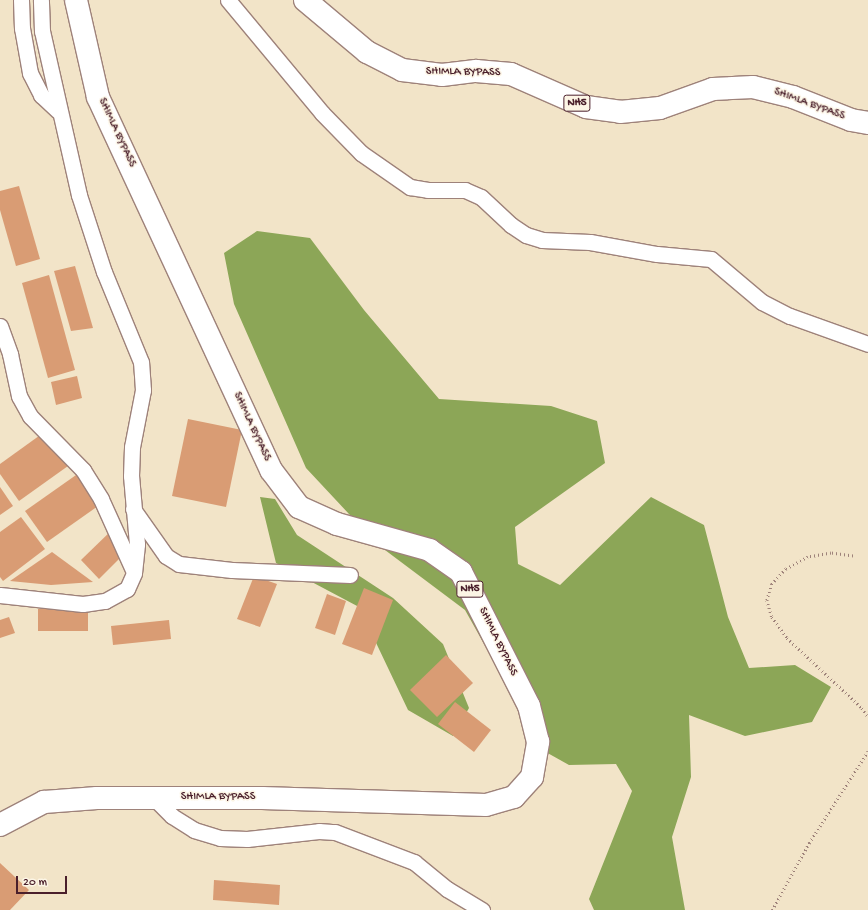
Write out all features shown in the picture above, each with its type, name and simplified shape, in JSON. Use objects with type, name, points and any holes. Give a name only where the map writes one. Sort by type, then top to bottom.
[{"type":"highway","name":"SHIMLA BYPASS","points":[[0,825],[44,802],[97,798],[486,805],[514,797],[532,777],[538,742],[529,706],[461,572],[430,550],[337,524],[299,506],[271,470],[98,97],[76,0]]},
{"type":"highway","name":"SHIMLA BYPASS","points":[[305,0],[367,52],[402,70],[442,75],[476,71],[511,74],[586,107],[620,112],[660,108],[713,89],[753,86],[793,97],[851,120],[868,123]]},
{"type":"street","points":[[21,0],[22,28],[30,73],[41,95],[58,111]]},
{"type":"street","points":[[0,595],[83,604],[105,601],[127,589],[134,572],[137,544],[133,508],[132,447],[143,390],[141,362],[104,272],[78,195],[58,111],[42,31],[41,0]]},
{"type":"street","points":[[228,0],[328,118],[361,153],[410,187],[428,190],[465,190],[481,197],[511,225],[526,235],[542,240],[590,242],[657,254],[711,259],[762,302],[790,316],[868,344]]},
{"type":"street","points":[[0,326],[10,354],[19,396],[30,416],[83,470],[101,499],[134,572]]},
{"type":"street","points":[[133,508],[166,556],[179,564],[232,570],[350,575]]},
{"type":"street","points":[[154,798],[172,816],[194,830],[220,838],[247,839],[320,831],[335,832],[414,862],[447,889],[482,910]]},
{"type":"path","points":[[853,556],[831,554],[808,558],[786,569],[772,584],[767,600],[772,617],[787,638],[862,708],[868,717]]},
{"type":"path","points":[[772,910],[809,843],[868,751]]},
{"type":"green space","points":[[257,231],[310,238],[364,310],[439,399],[551,406],[597,421],[605,463],[515,527],[518,564],[560,585],[651,497],[704,525],[728,617],[749,668],[795,665],[831,687],[812,722],[745,736],[689,715],[691,777],[672,837],[685,910],[594,910],[589,899],[632,791],[616,764],[569,765],[544,751],[465,610],[377,544],[306,468],[234,304],[224,253]]},
{"type":"green space","points":[[260,497],[275,499],[297,535],[393,598],[443,644],[469,708],[453,736],[408,710],[359,607],[276,563]]},
{"type":"building","points":[[19,186],[40,259],[16,266],[0,210],[0,191]]},
{"type":"building","points":[[75,266],[93,328],[71,331],[54,271]]},
{"type":"building","points":[[49,275],[75,370],[48,378],[22,283]]},
{"type":"building","points":[[77,376],[82,398],[56,405],[51,382]]},
{"type":"building","points":[[188,419],[242,430],[226,507],[172,496]]},
{"type":"building","points":[[50,428],[75,461],[19,501],[0,474],[0,464]]},
{"type":"building","points":[[86,468],[108,499],[47,542],[25,511]]},
{"type":"building","points":[[0,487],[13,506],[0,515]]},
{"type":"building","points":[[21,517],[45,549],[3,581],[0,577],[0,532]]},
{"type":"building","points":[[115,527],[133,545],[99,579],[81,560]]},
{"type":"building","points":[[52,552],[93,582],[51,585],[10,581]]},
{"type":"building","points":[[254,576],[277,584],[260,627],[237,619]]},
{"type":"building","points":[[364,588],[393,600],[372,655],[342,644]]},
{"type":"building","points":[[327,594],[346,601],[335,635],[315,628]]},
{"type":"building","points":[[38,609],[88,609],[88,631],[38,631]]},
{"type":"building","points":[[9,617],[15,633],[0,638],[0,620]]},
{"type":"building","points":[[169,620],[171,639],[113,645],[111,626]]},
{"type":"building","points":[[446,655],[473,683],[437,717],[410,690]]},
{"type":"building","points":[[455,702],[491,730],[474,752],[438,724]]},
{"type":"building","points":[[0,863],[29,890],[10,910],[0,910]]},
{"type":"building","points":[[214,880],[280,885],[279,905],[213,900]]}]
